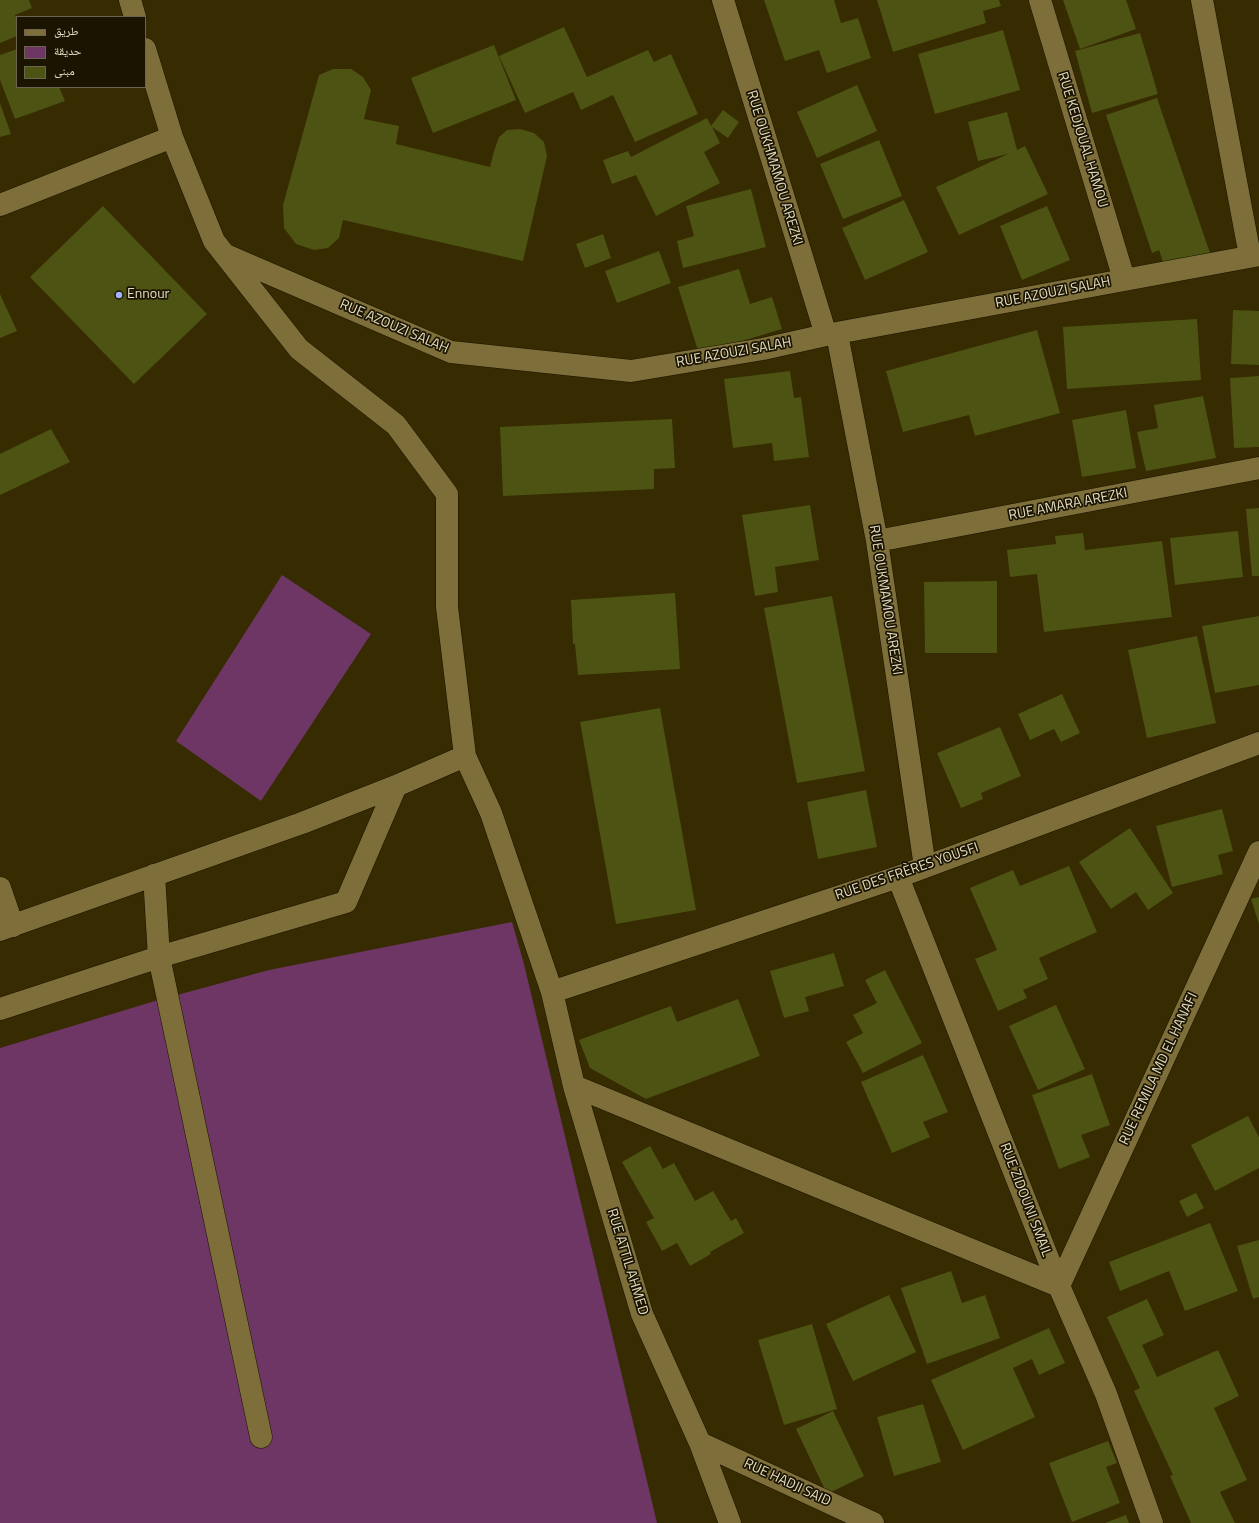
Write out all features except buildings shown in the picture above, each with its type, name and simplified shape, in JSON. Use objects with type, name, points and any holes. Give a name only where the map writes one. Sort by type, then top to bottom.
[{"type":"street","points":[[130,0],[135,16]]},
{"type":"street","name":"RUE OUKHMAMOU AREZKI","points":[[723,0],[831,334]]},
{"type":"street","name":"RUE KEDJOUAL HAMOU","points":[[1040,0],[1124,280]]},
{"type":"street","points":[[1202,0],[1254,256]]},
{"type":"street","name":"RUE ATTIL AHMED","points":[[146,51],[172,137],[214,241],[299,349],[396,425],[447,494],[447,607],[465,756],[491,813],[552,992],[574,1086],[642,1314],[700,1443],[730,1523]]},
{"type":"street","points":[[0,204],[172,137]]},
{"type":"street","name":"RUE AZOUZI SALAH","points":[[224,254],[450,352],[631,371],[764,349],[831,334],[1254,256]]},
{"type":"street","name":"RUE OUKMAMOU AREZKI","points":[[831,334],[877,542],[925,867]]},
{"type":"street","name":"RUE AMARA AREZKI","points":[[877,542],[1259,468]]},
{"type":"street","name":"RUE DES FRÈRES YOUSFI","points":[[552,992],[925,867],[1259,744]]},
{"type":"street","points":[[0,888],[7,928],[302,823],[396,786],[465,756]]},
{"type":"street","points":[[0,1009],[159,957],[346,902],[396,786]]},
{"type":"street","name":"RUE REMILA MD EL HANAFI","points":[[1059,1286],[1259,852]]},
{"type":"street","points":[[154,875],[159,957],[261,1437]]},
{"type":"street","name":"RUE ZIDOUNI SMAIL","points":[[898,876],[1059,1286],[1106,1394],[1152,1523]]},
{"type":"street","points":[[574,1086],[1059,1286]]},
{"type":"street","name":"RUE HADJI SAID","points":[[700,1443],[873,1523]]},
{"type":"green space","points":[[282,575],[371,634],[261,801],[176,741]]},
{"type":"green space","points":[[512,922],[524,964],[657,1523],[0,1523],[0,1048],[155,1001],[269,970]]},
{"type":"place","name":"Ennour","points":[[119,295]]}]
